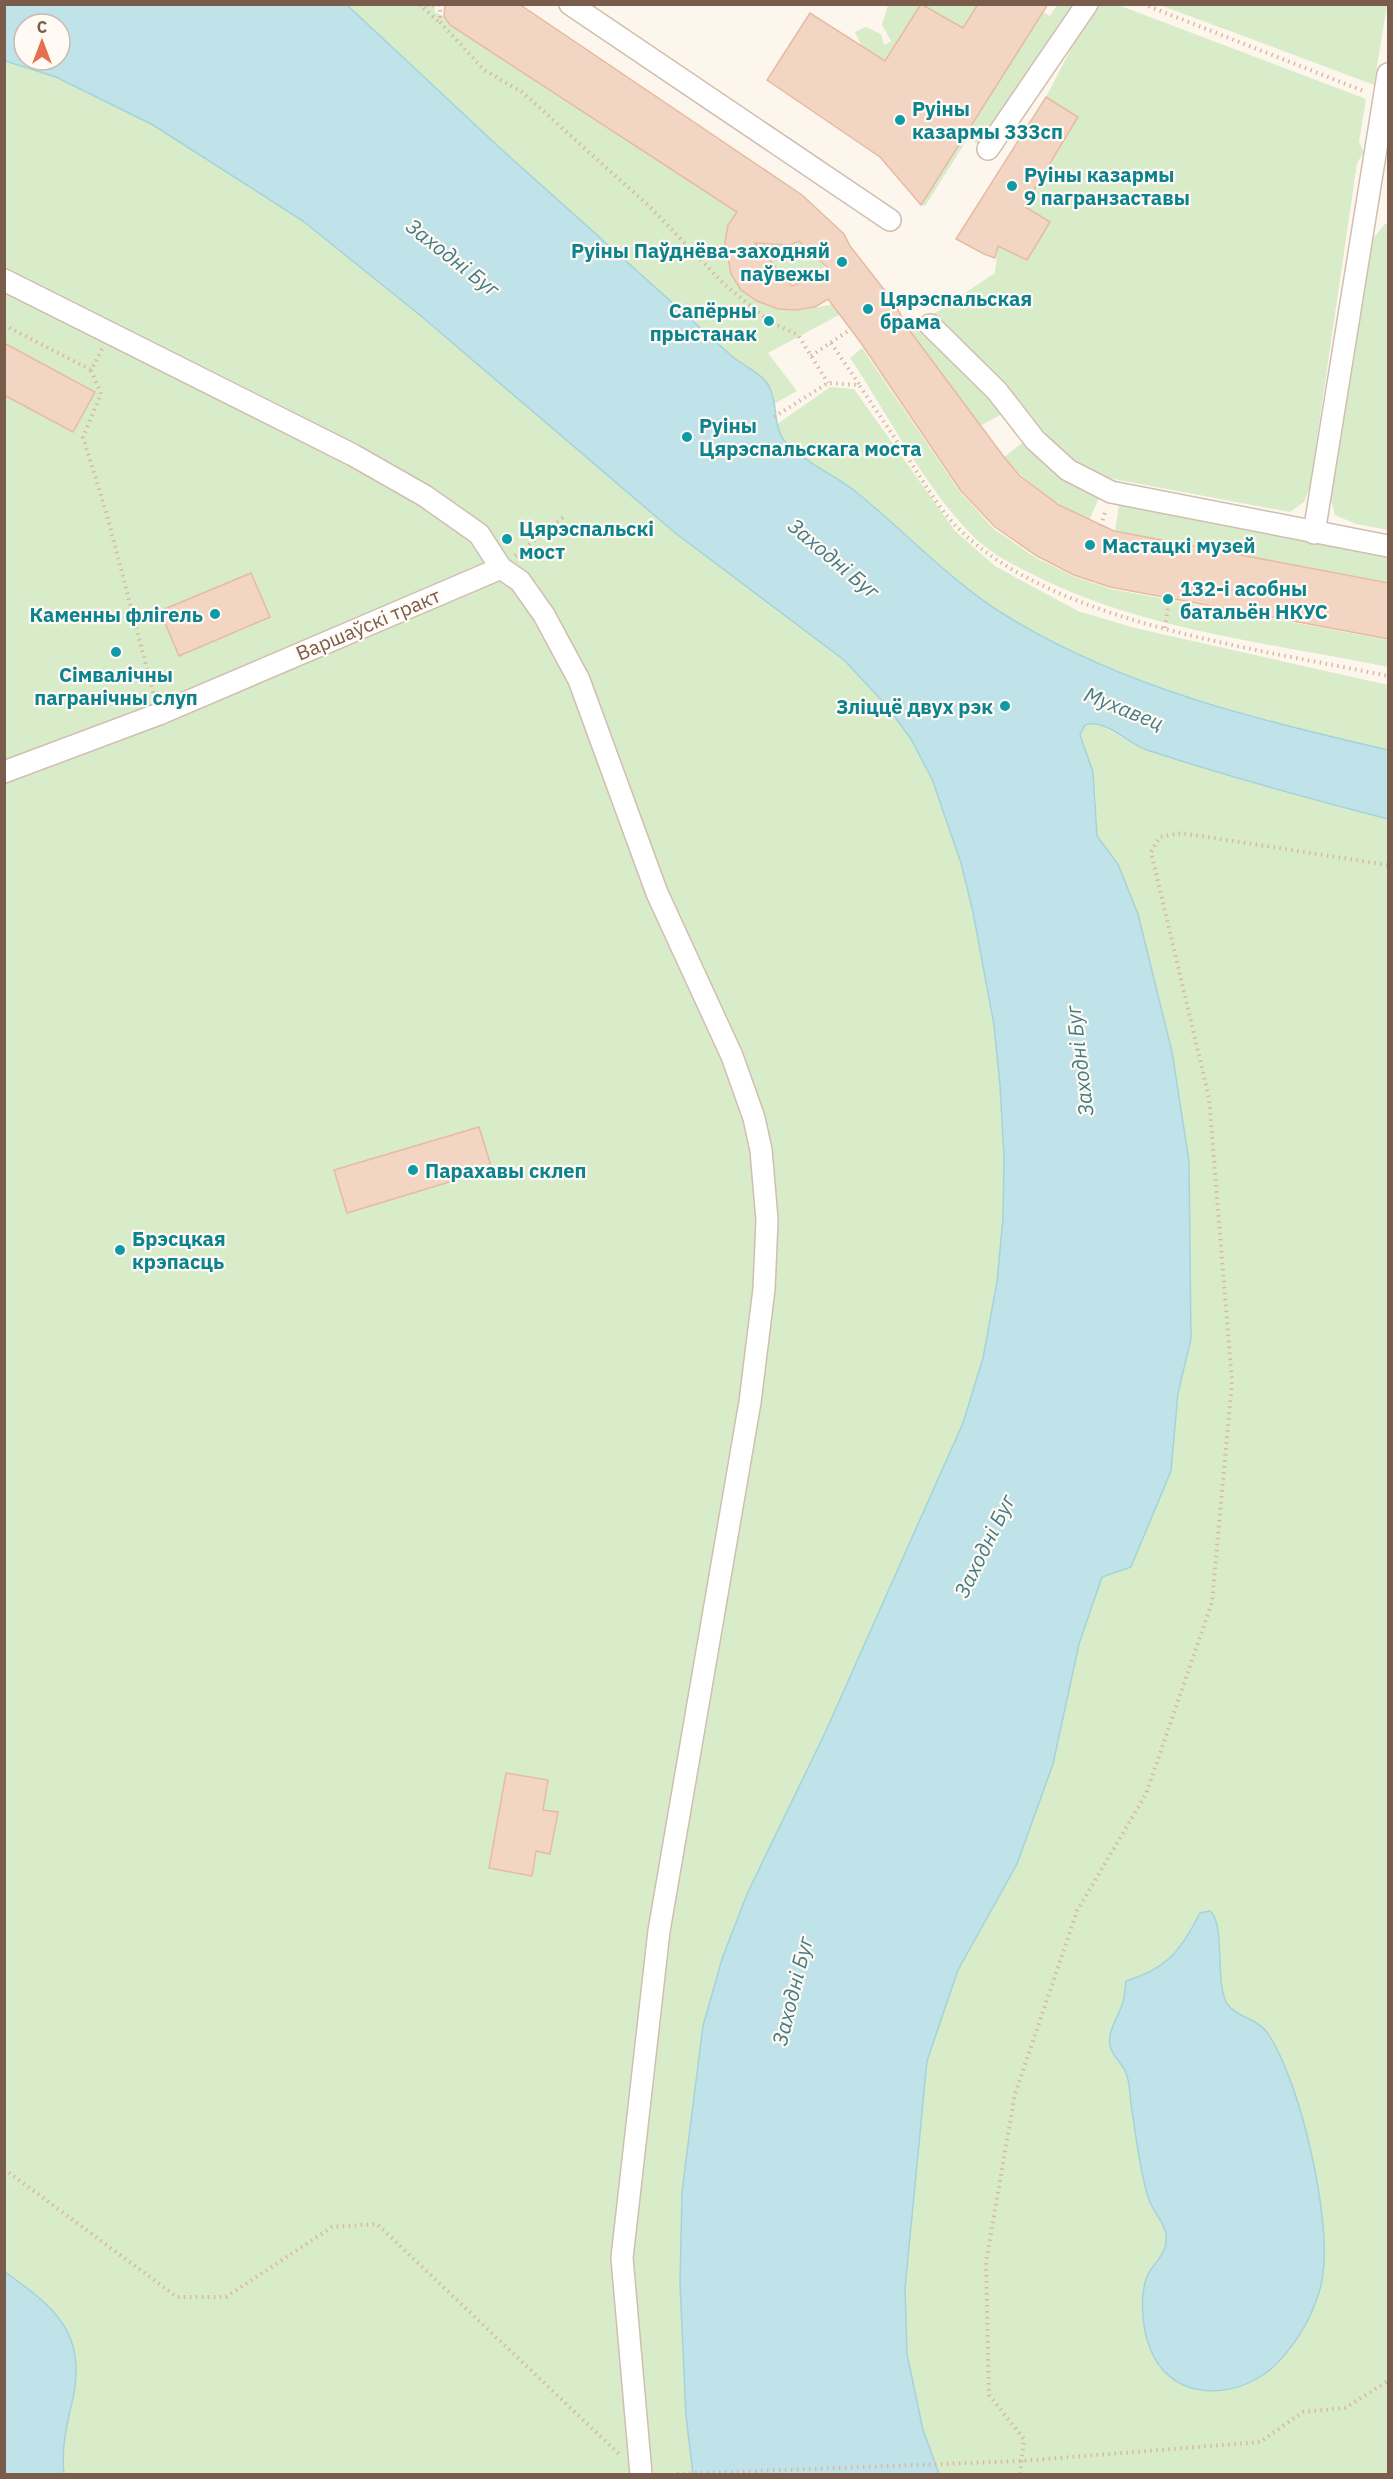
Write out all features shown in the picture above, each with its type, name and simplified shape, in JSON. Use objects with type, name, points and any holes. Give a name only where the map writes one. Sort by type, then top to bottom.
[{"type":"lane","points":[[570,4],[890,220]]},
{"type":"lane","points":[[988,149],[1087,4]]},
{"type":"lane","points":[[1314,533],[1389,74]]},
{"type":"lane","points":[[4,280],[353,455],[425,496],[479,534],[501,568],[520,581],[544,615],[579,680],[657,893],[744,1086],[761,1150],[765,1184],[764,1290],[756,1366],[659,1931],[622,2258],[641,2475]]},
{"type":"lane","points":[[930,325],[997,391],[1035,440],[1068,470],[1111,492],[1389,546]]},
{"type":"lane","name":"Варшаўскі тракт","points":[[4,772],[159,714],[501,568]]},
{"type":"path","points":[[440,22],[440,5],[419,4],[440,22],[484,70],[522,92],[649,206],[725,285],[769,321],[798,335],[828,383]]},
{"type":"path","points":[[1143,4],[1384,99]]},
{"type":"path","points":[[4,325],[91,370],[100,394],[83,437],[110,526],[159,714]]},
{"type":"path","points":[[811,356],[851,329]]},
{"type":"path","points":[[91,370],[111,333]]},
{"type":"path","points":[[831,343],[939,504],[959,530],[993,559],[1065,596],[1165,628],[1389,676]]},
{"type":"path","points":[[774,417],[828,383],[859,385]]},
{"type":"path","points":[[501,568],[566,515]]},
{"type":"path","points":[[1165,628],[1168,605]]},
{"type":"path","points":[[1020,2475],[1024,2439],[989,2395],[986,2273],[1015,2094],[1077,1911],[1146,1794],[1212,1602],[1232,1382],[1209,1098],[1151,852],[1160,837],[1181,833],[1389,865]]},
{"type":"path","points":[[4,2169],[177,2297],[226,2297],[332,2227],[377,2224],[623,2458]]},
{"type":"path","points":[[676,2475],[986,2460],[1021,2461],[1260,2442],[1303,2412],[1345,2408],[1389,2381]]},
{"type":"green space","points":[[347,5],[436,5],[434,12],[444,16],[450,25],[737,212],[726,242],[727,257],[738,284],[749,295],[762,304],[785,310],[834,304],[841,314],[768,353],[797,391],[774,404],[769,389],[760,377],[734,358],[500,148]]},
{"type":"green space","points":[[888,5],[921,5],[898,40],[933,62],[907,75],[861,45],[855,32],[866,27],[881,34],[884,45],[891,41],[882,25]]},
{"type":"green space","points":[[923,5],[978,5],[963,28],[947,18],[937,19]]},
{"type":"green space","points":[[1057,5],[1073,5],[981,146],[968,138],[925,206],[921,205],[1043,12],[1050,16]]},
{"type":"green space","points":[[1094,5],[1118,5],[1366,99],[1359,142],[1364,152],[1357,163],[1310,486],[1304,502],[1290,512],[1103,477],[1065,457],[929,317],[995,273],[998,246],[1027,260],[1017,218],[1078,118],[1046,97]]},
{"type":"green space","points":[[1160,5],[1387,5],[1374,85]]},
{"type":"green space","points":[[5,61],[12,63],[12,72],[40,72],[56,77],[153,125],[303,221],[421,316],[674,532],[844,660],[886,705],[911,739],[932,779],[961,863],[973,912],[994,1025],[1004,1157],[1003,1218],[997,1282],[983,1358],[963,1423],[825,1733],[747,1894],[722,1959],[703,2026],[682,2192],[680,2283],[686,2416],[693,2474],[5,2474]]},
{"type":"green space","points":[[1385,224],[1388,224],[1388,530],[1356,524],[1335,515],[1331,500],[1372,240]]},
{"type":"green space","points":[[758,227],[789,245],[798,240],[825,266],[800,283],[783,284],[751,248]]},
{"type":"green space","points":[[917,323],[1004,413],[980,426],[908,329]]},
{"type":"green space","points":[[862,348],[960,492],[994,529],[1036,558],[1075,577],[1111,589],[1388,640],[1388,667],[1207,633],[1162,622],[1075,594],[998,556],[967,530],[920,469],[850,358]]},
{"type":"green space","points":[[830,387],[854,389],[955,531],[995,566],[1078,611],[1135,628],[1388,685],[1388,750],[1289,726],[1191,698],[1142,681],[1049,640],[1005,615],[946,571],[892,521],[854,490],[799,455],[782,436],[776,425]]},
{"type":"green space","points":[[1026,440],[1061,476],[1099,498],[1089,520],[1043,493],[1004,457]]},
{"type":"green space","points":[[1119,505],[1388,557],[1388,583],[1115,531]]},
{"type":"green space","points":[[1097,723],[1139,747],[1308,798],[1388,819],[1388,2474],[939,2474],[923,2430],[907,2353],[905,2288],[927,2061],[958,1970],[1017,1864],[1053,1764],[1079,1644],[1102,1577],[1131,1566],[1171,1472],[1178,1393],[1191,1339],[1189,1161],[1172,1052],[1138,914],[1118,864],[1097,836],[1095,789],[1080,735],[1085,725]]},
{"type":"water","points":[[4,5],[347,5],[500,148],[734,358],[762,378],[772,394],[780,434],[791,448],[855,491],[947,572],[985,602],[1049,640],[1143,681],[1240,713],[1388,750],[1388,819],[1147,750],[1101,725],[1085,725],[1080,735],[1093,772],[1097,836],[1118,864],[1138,914],[1172,1052],[1189,1161],[1191,1339],[1178,1393],[1171,1471],[1131,1567],[1102,1577],[1079,1644],[1053,1764],[1017,1864],[958,1970],[927,2061],[905,2288],[907,2354],[923,2430],[939,2474],[693,2474],[686,2416],[680,2283],[682,2192],[703,2026],[722,1959],[747,1894],[825,1733],[963,1423],[983,1358],[997,1282],[1003,1218],[1004,1157],[994,1025],[973,912],[961,863],[932,779],[911,739],[886,705],[844,660],[674,532],[421,316],[303,221],[153,125],[56,77],[40,72],[72,72],[72,12],[12,12],[12,63],[5,61]]},
{"type":"water","points":[[1210,1911],[1218,1928],[1222,1984],[1228,2005],[1266,2031],[1279,2053],[1301,2113],[1317,2184],[1324,2248],[1322,2279],[1318,2296],[1305,2326],[1289,2349],[1263,2375],[1231,2389],[1215,2391],[1199,2390],[1183,2385],[1170,2377],[1158,2364],[1147,2340],[1142,2309],[1144,2288],[1150,2271],[1164,2250],[1166,2234],[1148,2197],[1142,2174],[1125,2070],[1110,2046],[1112,2029],[1123,2002],[1126,1981],[1163,1964],[1179,1947],[1200,1913]]},
{"type":"water","points":[[5,2272],[51,2309],[70,2338],[75,2355],[76,2375],[64,2445],[64,2474],[5,2474]]},
{"type":"building","points":[[445,4],[519,4],[802,195],[844,234],[850,246],[893,301],[910,331],[1004,457],[1020,476],[1059,505],[1114,531],[1389,583],[1389,639],[1110,587],[1074,575],[1037,556],[995,527],[961,491],[861,343],[828,299],[815,307],[796,310],[778,309],[757,301],[741,290],[731,274],[725,242],[728,225],[737,212],[450,25],[444,16]],"holes":[[[799,241],[829,269],[792,286],[755,243],[789,245]]]},
{"type":"building","name":"Руіны казармы 333сп","points":[[921,4],[963,28],[978,4],[1048,4],[921,205],[880,157],[767,80],[810,13],[885,61]]},
{"type":"building","name":"Руіны казармы 9 пагранзаставы","points":[[1046,97],[1078,117],[1024,206],[1050,222],[1027,260],[998,246],[995,258],[956,239]]},
{"type":"building","points":[[4,343],[95,392],[73,432],[4,395]]},
{"type":"building","name":"Каменны флігель","points":[[251,573],[270,617],[179,656],[160,611]]},
{"type":"building","name":"Парахавы склеп","points":[[479,1127],[492,1169],[347,1213],[334,1170]]},
{"type":"building","points":[[506,1773],[548,1780],[543,1810],[558,1812],[550,1854],[536,1851],[532,1876],[489,1868]]},
{"type":"place","name":"Руіны казармы 333сп","points":[[900,120]]},
{"type":"place","name":"Руіны казармы 9 пагранзаставы","points":[[1012,186]]},
{"type":"place","name":"Руіны Паўднёва-заходняй паўвежы","points":[[842,262]]},
{"type":"place","name":"Цярэспальская брама","points":[[868,309]]},
{"type":"place","name":"Сапёрны прыстанак","points":[[769,321]]},
{"type":"place","name":"Руіны Цярэспальскага моста","points":[[687,437]]},
{"type":"place","name":"Цярэспальскі мост","points":[[507,539]]},
{"type":"place","name":"Мастацкі музей","points":[[1090,545]]},
{"type":"place","name":"132-і асобны батальён НКУС","points":[[1168,599]]},
{"type":"place","name":"Каменны флігель","points":[[215,614]]},
{"type":"place","name":"Сімвалічны пагранічны слуп","points":[[116,652]]},
{"type":"place","name":"Зліццё двух рэк","points":[[1005,706]]},
{"type":"place","name":"Парахавы склеп","points":[[413,1170]]},
{"type":"place","name":"Брэсцкая крэпасць","points":[[120,1250]]},
{"type":"water label","name":"Заходні Буг","points":[[453,257]]},
{"type":"water label","name":"Заходні Буг","points":[[834,558]]},
{"type":"water label","name":"Мухавец","points":[[1124,708]]},
{"type":"water label","name":"Заходні Буг","points":[[1079,1061]]},
{"type":"water label","name":"Заходні Буг","points":[[984,1546]]},
{"type":"water label","name":"Заходні Буг","points":[[792,1991]]}]
